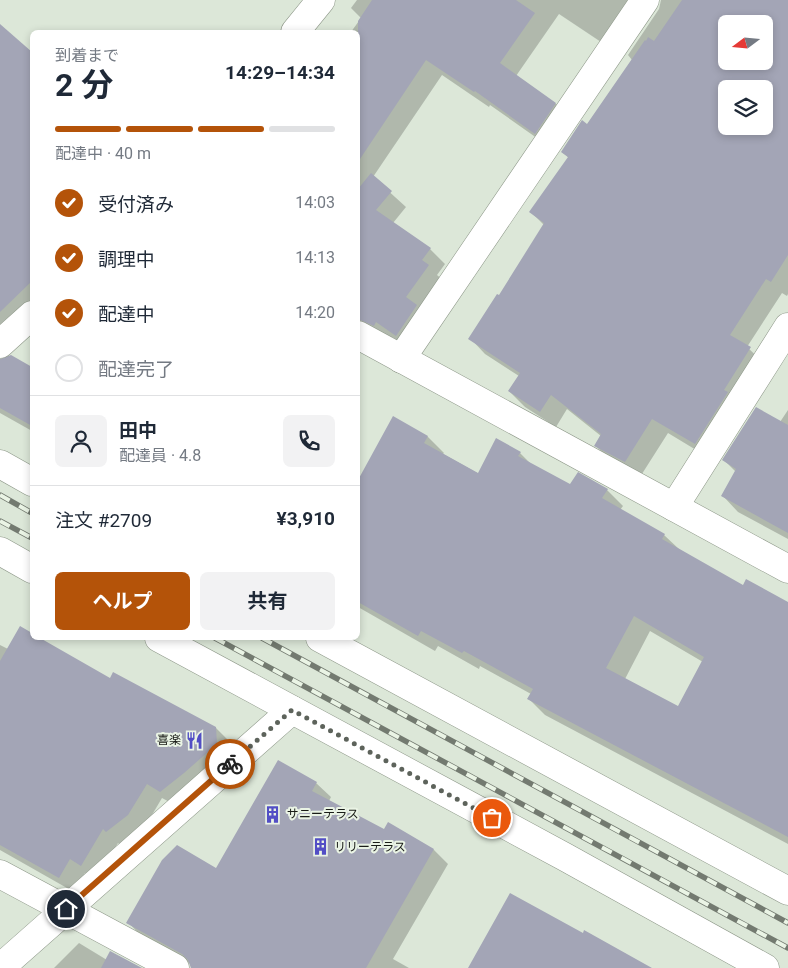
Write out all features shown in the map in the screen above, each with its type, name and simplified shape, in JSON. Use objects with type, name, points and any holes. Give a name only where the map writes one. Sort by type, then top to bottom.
[{"type":"street","points":[[297,30],[321,0]]},
{"type":"street","points":[[401,359],[645,0]]},
{"type":"street","points":[[0,344],[30,317]]},
{"type":"street","points":[[674,507],[788,327]]},
{"type":"street","points":[[360,336],[788,569]]},
{"type":"street","points":[[0,464],[30,481]]},
{"type":"street","points":[[0,551],[30,568]]},
{"type":"street","points":[[163,640],[558,853],[765,968]]},
{"type":"street","points":[[324,640],[788,891]]},
{"type":"street","points":[[0,968],[292,710]]},
{"type":"street","points":[[0,874],[175,968]]},
{"type":"building","points":[[372,0],[516,0],[535,13],[500,63],[556,103],[535,134],[475,91],[426,60],[360,159],[360,30],[358,30],[358,21]]},
{"type":"building","points":[[682,0],[788,0],[788,255],[771,282],[766,279],[730,335],[751,347],[724,390],[728,392],[695,444],[652,419],[625,462],[594,446],[601,434],[551,395],[540,412],[508,391],[520,373],[468,339],[497,294],[499,295],[544,223],[529,212],[568,157],[561,152],[582,120],[587,124],[648,37],[654,41]]},
{"type":"building","points":[[0,24],[30,50],[30,283],[0,312]]},
{"type":"building","points":[[371,173],[392,191],[376,210],[431,248],[422,260],[429,265],[406,297],[417,305],[396,336],[376,322],[374,326],[360,320],[360,187]]},
{"type":"building","points":[[11,355],[30,366],[30,425],[0,408],[0,359]]},
{"type":"building","points":[[756,407],[788,425],[788,533],[721,496],[736,469],[722,460]]},
{"type":"building","points":[[393,416],[428,436],[424,443],[478,473],[496,438],[521,452],[518,456],[570,484],[578,472],[608,489],[602,498],[665,534],[662,539],[743,585],[746,579],[788,602],[788,837],[527,699],[533,689],[464,651],[462,653],[421,631],[418,636],[360,603],[360,476]],"holes":[[[634,616],[704,657],[678,706],[606,668]]]},
{"type":"building","points":[[20,626],[30,632],[30,640],[44,640],[110,678],[113,672],[216,727],[217,744],[160,792],[147,784],[128,815],[106,832],[103,829],[81,866],[70,859],[59,878],[0,845],[0,661]]},
{"type":"building","points":[[278,760],[317,782],[312,791],[384,829],[388,822],[434,849],[366,968],[191,968],[188,960],[182,954],[126,923],[162,860],[177,845],[216,868]]},
{"type":"building","points":[[510,893],[583,933],[584,930],[652,968],[468,968]]},
{"type":"building","points":[[110,951],[142,968],[101,968]]},
{"type":"railway","points":[[0,495],[30,512]]},
{"type":"railway","points":[[0,521],[30,537]]},
{"type":"railway","points":[[219,640],[788,948]]},
{"type":"railway","points":[[266,640],[788,923]]},
{"type":"way so far","points":[[230,764],[292,710],[492,818]]},
{"type":"place","name":"喜楽","points":[[195,740]]},
{"type":"place","name":"サニーテラス","points":[[273,814]]},
{"type":"place","name":"リリーテラス","points":[[320,847]]},
{"type":"route","points":[[66,909],[230,764]]}]
